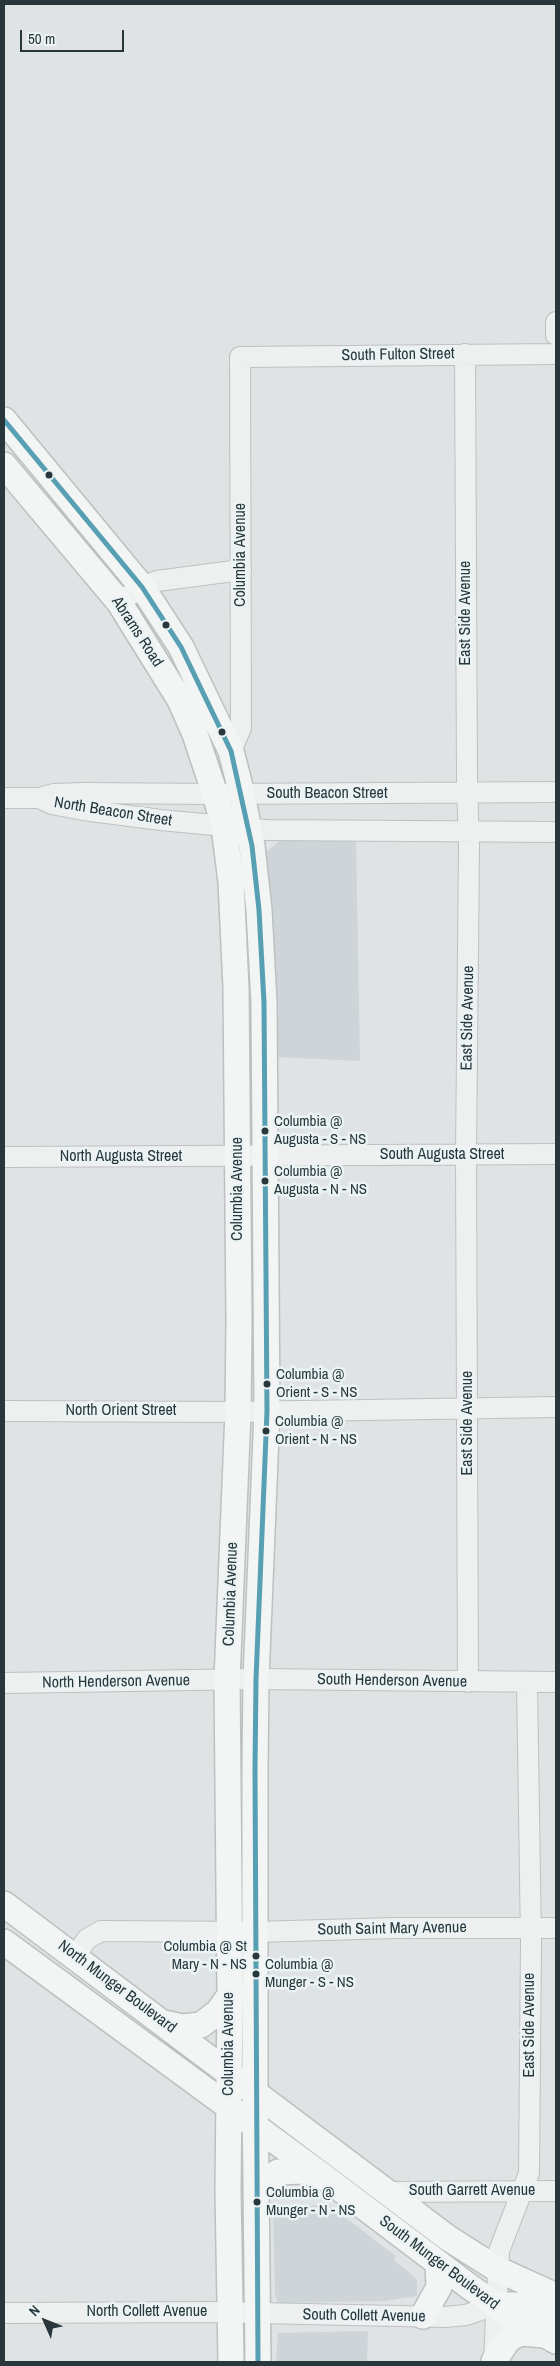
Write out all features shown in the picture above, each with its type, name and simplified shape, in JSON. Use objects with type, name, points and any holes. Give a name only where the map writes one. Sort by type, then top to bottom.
[{"type":"main road","name":"Abrams Road","points":[[6,433],[142,587],[181,647],[230,751],[249,829]]},
{"type":"main road","name":"Abrams Road","points":[[4,465],[120,602],[180,700],[195,734],[224,826]]},
{"type":"main road","name":"Columbia Avenue","points":[[224,826],[234,918],[237,1157],[238,1412],[228,1680],[230,1995],[228,2190],[231,2362]]},
{"type":"main road","name":"Columbia Avenue","points":[[249,829],[259,910],[262,969],[267,1411],[256,1679],[255,2092],[259,2314],[258,2362]]},
{"type":"main road","name":"North Munger Boulevard","points":[[4,1904],[228,2072]]},
{"type":"main road","name":"North Munger Boulevard","points":[[4,1942],[229,2109]]},
{"type":"main road","points":[[164,2023],[182,2027],[201,2025],[218,2012],[230,1995]]},
{"type":"main road","name":"South Munger Boulevard","points":[[228,2072],[448,2238],[496,2269],[556,2296]]},
{"type":"main road","name":"South Munger Boulevard","points":[[229,2109],[323,2176],[495,2305],[552,2330]]},
{"type":"main road","points":[[256,2196],[266,2181],[278,2172],[302,2171],[323,2176]]},
{"type":"main road","points":[[398,2232],[416,2234],[464,2263],[487,2270],[496,2269]]},
{"type":"main road","points":[[423,2316],[439,2287],[438,2263]]},
{"type":"main road","points":[[494,2361],[508,2340],[514,2336],[523,2333],[552,2330]]},
{"type":"street","points":[[556,322],[556,336]]},
{"type":"street","name":"East Side Avenue","points":[[465,354],[467,793],[469,833],[466,1155],[468,1682]]},
{"type":"street","name":"South Fulton Street","points":[[240,357],[556,354]]},
{"type":"street","name":"Columbia Avenue","points":[[230,751],[241,728],[240,357]]},
{"type":"street","points":[[120,602],[142,587],[177,577],[241,570]]},
{"type":"street","name":"South Beacon Street","points":[[39,798],[54,794],[84,792],[242,794],[556,792]]},
{"type":"street","name":"North Beacon Street","points":[[4,798],[39,798],[52,804],[83,810],[224,826]]},
{"type":"street","points":[[224,826],[249,829],[469,833],[556,832]]},
{"type":"street","name":"South Augusta Street","points":[[237,1157],[556,1154]]},
{"type":"street","name":"North Augusta Street","points":[[4,1157],[237,1157]]},
{"type":"street","name":"North Orient Street","points":[[4,1410],[238,1412],[556,1407]]},
{"type":"street","name":"South Henderson Avenue","points":[[228,1680],[556,1682]]},
{"type":"street","name":"North Henderson Avenue","points":[[4,1683],[228,1680]]},
{"type":"street","name":"East Side Avenue","points":[[494,2361],[496,2269],[499,2251],[529,2173],[530,1928],[527,1682]]},
{"type":"street","name":"South Saint Mary Avenue","points":[[75,1956],[87,1939],[101,1931],[255,1932],[556,1928]]},
{"type":"street","name":"South Garrett Avenue","points":[[388,2192],[556,2191]]},
{"type":"street","name":"South Collett Avenue","points":[[231,2313],[423,2316],[466,2314],[495,2305]]},
{"type":"street","name":"North Collett Avenue","points":[[4,2312],[231,2313]]},
{"type":"shaded area","points":[[356,838],[360,1061],[276,1057],[264,854],[279,841]]},
{"type":"shaded area","points":[[329,2205],[396,2256],[394,2260],[417,2279],[417,2296],[384,2301],[278,2303],[275,2295],[273,2206]]},
{"type":"shaded area","points":[[368,2331],[367,2362],[276,2362],[278,2333]]},
{"type":"transit line","points":[[4,420],[142,587],[181,647],[231,751],[252,846],[259,910],[264,1003],[267,1411],[256,1679],[255,1769],[258,2362]]},
{"type":"place","name":"Columbia @ Augusta - S - NS","points":[[265,1131]]},
{"type":"place","name":"Columbia @ Augusta - N - NS","points":[[265,1181]]},
{"type":"place","name":"Columbia @ Orient - S - NS","points":[[267,1384]]},
{"type":"place","name":"Columbia @ Orient - N - NS","points":[[266,1431]]},
{"type":"place","name":"Columbia @ St Mary - N - NS","points":[[256,1956]]},
{"type":"place","name":"Columbia @ Munger - S - NS","points":[[256,1974]]},
{"type":"place","name":"Columbia @ Munger - N - NS","points":[[257,2202]]}]
